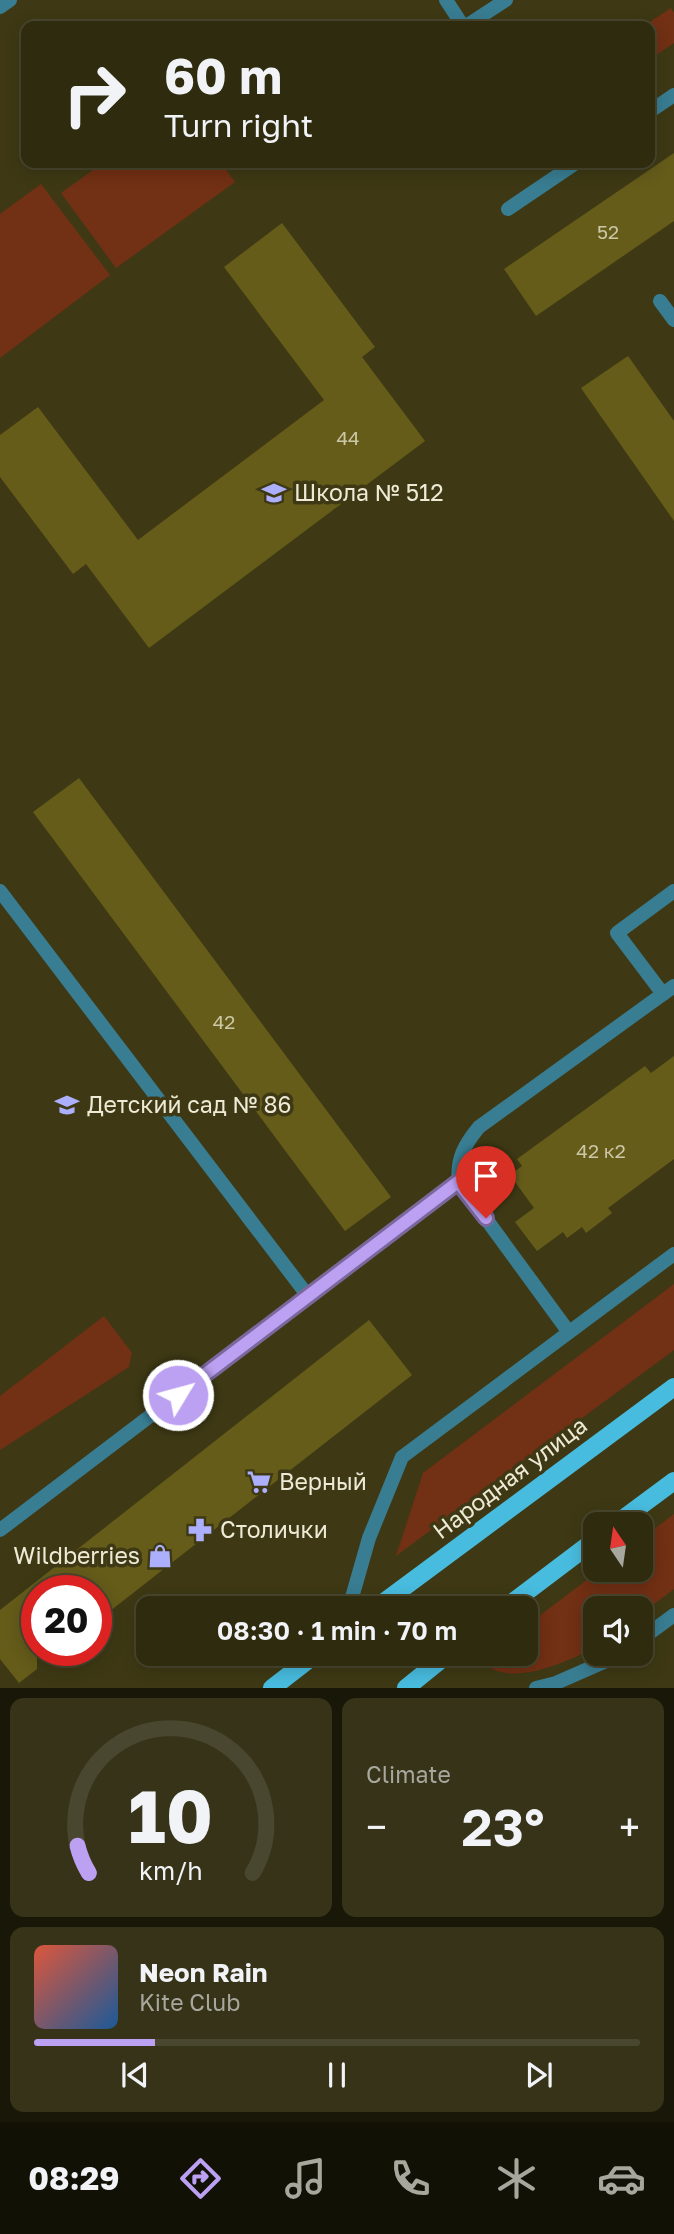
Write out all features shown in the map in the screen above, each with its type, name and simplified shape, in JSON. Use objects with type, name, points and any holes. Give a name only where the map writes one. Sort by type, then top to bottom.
[{"type":"main road","name":"Народная улица","points":[[392,1596],[674,1387]]},
{"type":"main road","points":[[632,1512],[674,1481]]},
{"type":"main road","points":[[521,1596],[583,1549]]},
{"type":"main road","points":[[272,1688],[300,1666]]},
{"type":"main road","points":[[406,1688],[433,1666]]},
{"type":"street","points":[[0,7],[10,0]]},
{"type":"street","points":[[446,0],[461,21]]},
{"type":"street","points":[[472,21],[506,0]]},
{"type":"street","points":[[655,108],[674,95]]},
{"type":"street","points":[[508,209],[569,168]]},
{"type":"street","points":[[660,301],[674,320]]},
{"type":"street","points":[[0,891],[308,1296]]},
{"type":"street","points":[[568,1331],[458,1182],[457,1167],[466,1143],[480,1127],[668,990],[617,933],[674,891]]},
{"type":"street","points":[[0,1530],[458,1182]]},
{"type":"street","points":[[352,1596],[369,1538],[402,1457],[674,1254]]},
{"type":"street","points":[[653,1630],[674,1615]]},
{"type":"street","points":[[536,1688],[556,1683],[595,1666]]},
{"type":"shaded area","points":[[671,8],[674,13],[674,43],[655,56],[655,21],[652,21]]},
{"type":"shaded area","points":[[96,168],[225,168],[235,182],[116,268],[61,193]]},
{"type":"shaded area","points":[[41,184],[110,275],[0,358],[0,214]]},
{"type":"shaded area","points":[[674,1284],[674,1350],[396,1556],[423,1473]]},
{"type":"shaded area","points":[[104,1316],[132,1353],[129,1367],[0,1450],[0,1396]]},
{"type":"shaded area","points":[[674,1514],[674,1589],[653,1605],[653,1596],[583,1596],[583,1654],[530,1672],[504,1673],[492,1669],[491,1666],[538,1666],[538,1617],[584,1582],[653,1582],[653,1530]]},
{"type":"building","points":[[674,153],[674,221],[536,316],[504,269]]},
{"type":"building","points":[[282,223],[375,347],[362,357],[425,441],[149,648],[86,564],[73,574],[0,477],[0,435],[38,407],[138,540],[324,400],[224,267]]},
{"type":"building","points":[[628,356],[674,421],[674,521],[581,388]]},
{"type":"building","points":[[79,778],[391,1197],[345,1231],[33,812]]},
{"type":"building","points":[[674,1056],[674,1159],[608,1208],[612,1213],[586,1233],[582,1227],[567,1238],[563,1232],[537,1251],[515,1222],[534,1208],[510,1175],[522,1166],[517,1159],[645,1066],[651,1073]]},
{"type":"building","points":[[369,1320],[412,1375],[112,1609],[112,1575],[45,1575]]},
{"type":"building","points":[[21,1593],[21,1666],[37,1666],[37,1669],[19,1683],[0,1659],[0,1610]]},
{"type":"place","name":"Школа № 512","points":[[274,493]]},
{"type":"place","name":"Детский сад № 86","points":[[67,1105]]},
{"type":"place","name":"Верный","points":[[259,1482]]},
{"type":"place","name":"Столички","points":[[200,1530]]},
{"type":"place","name":"Wildberries","points":[[160,1556]]},
{"type":"route","points":[[178,1395],[458,1182],[486,1218]]}]
